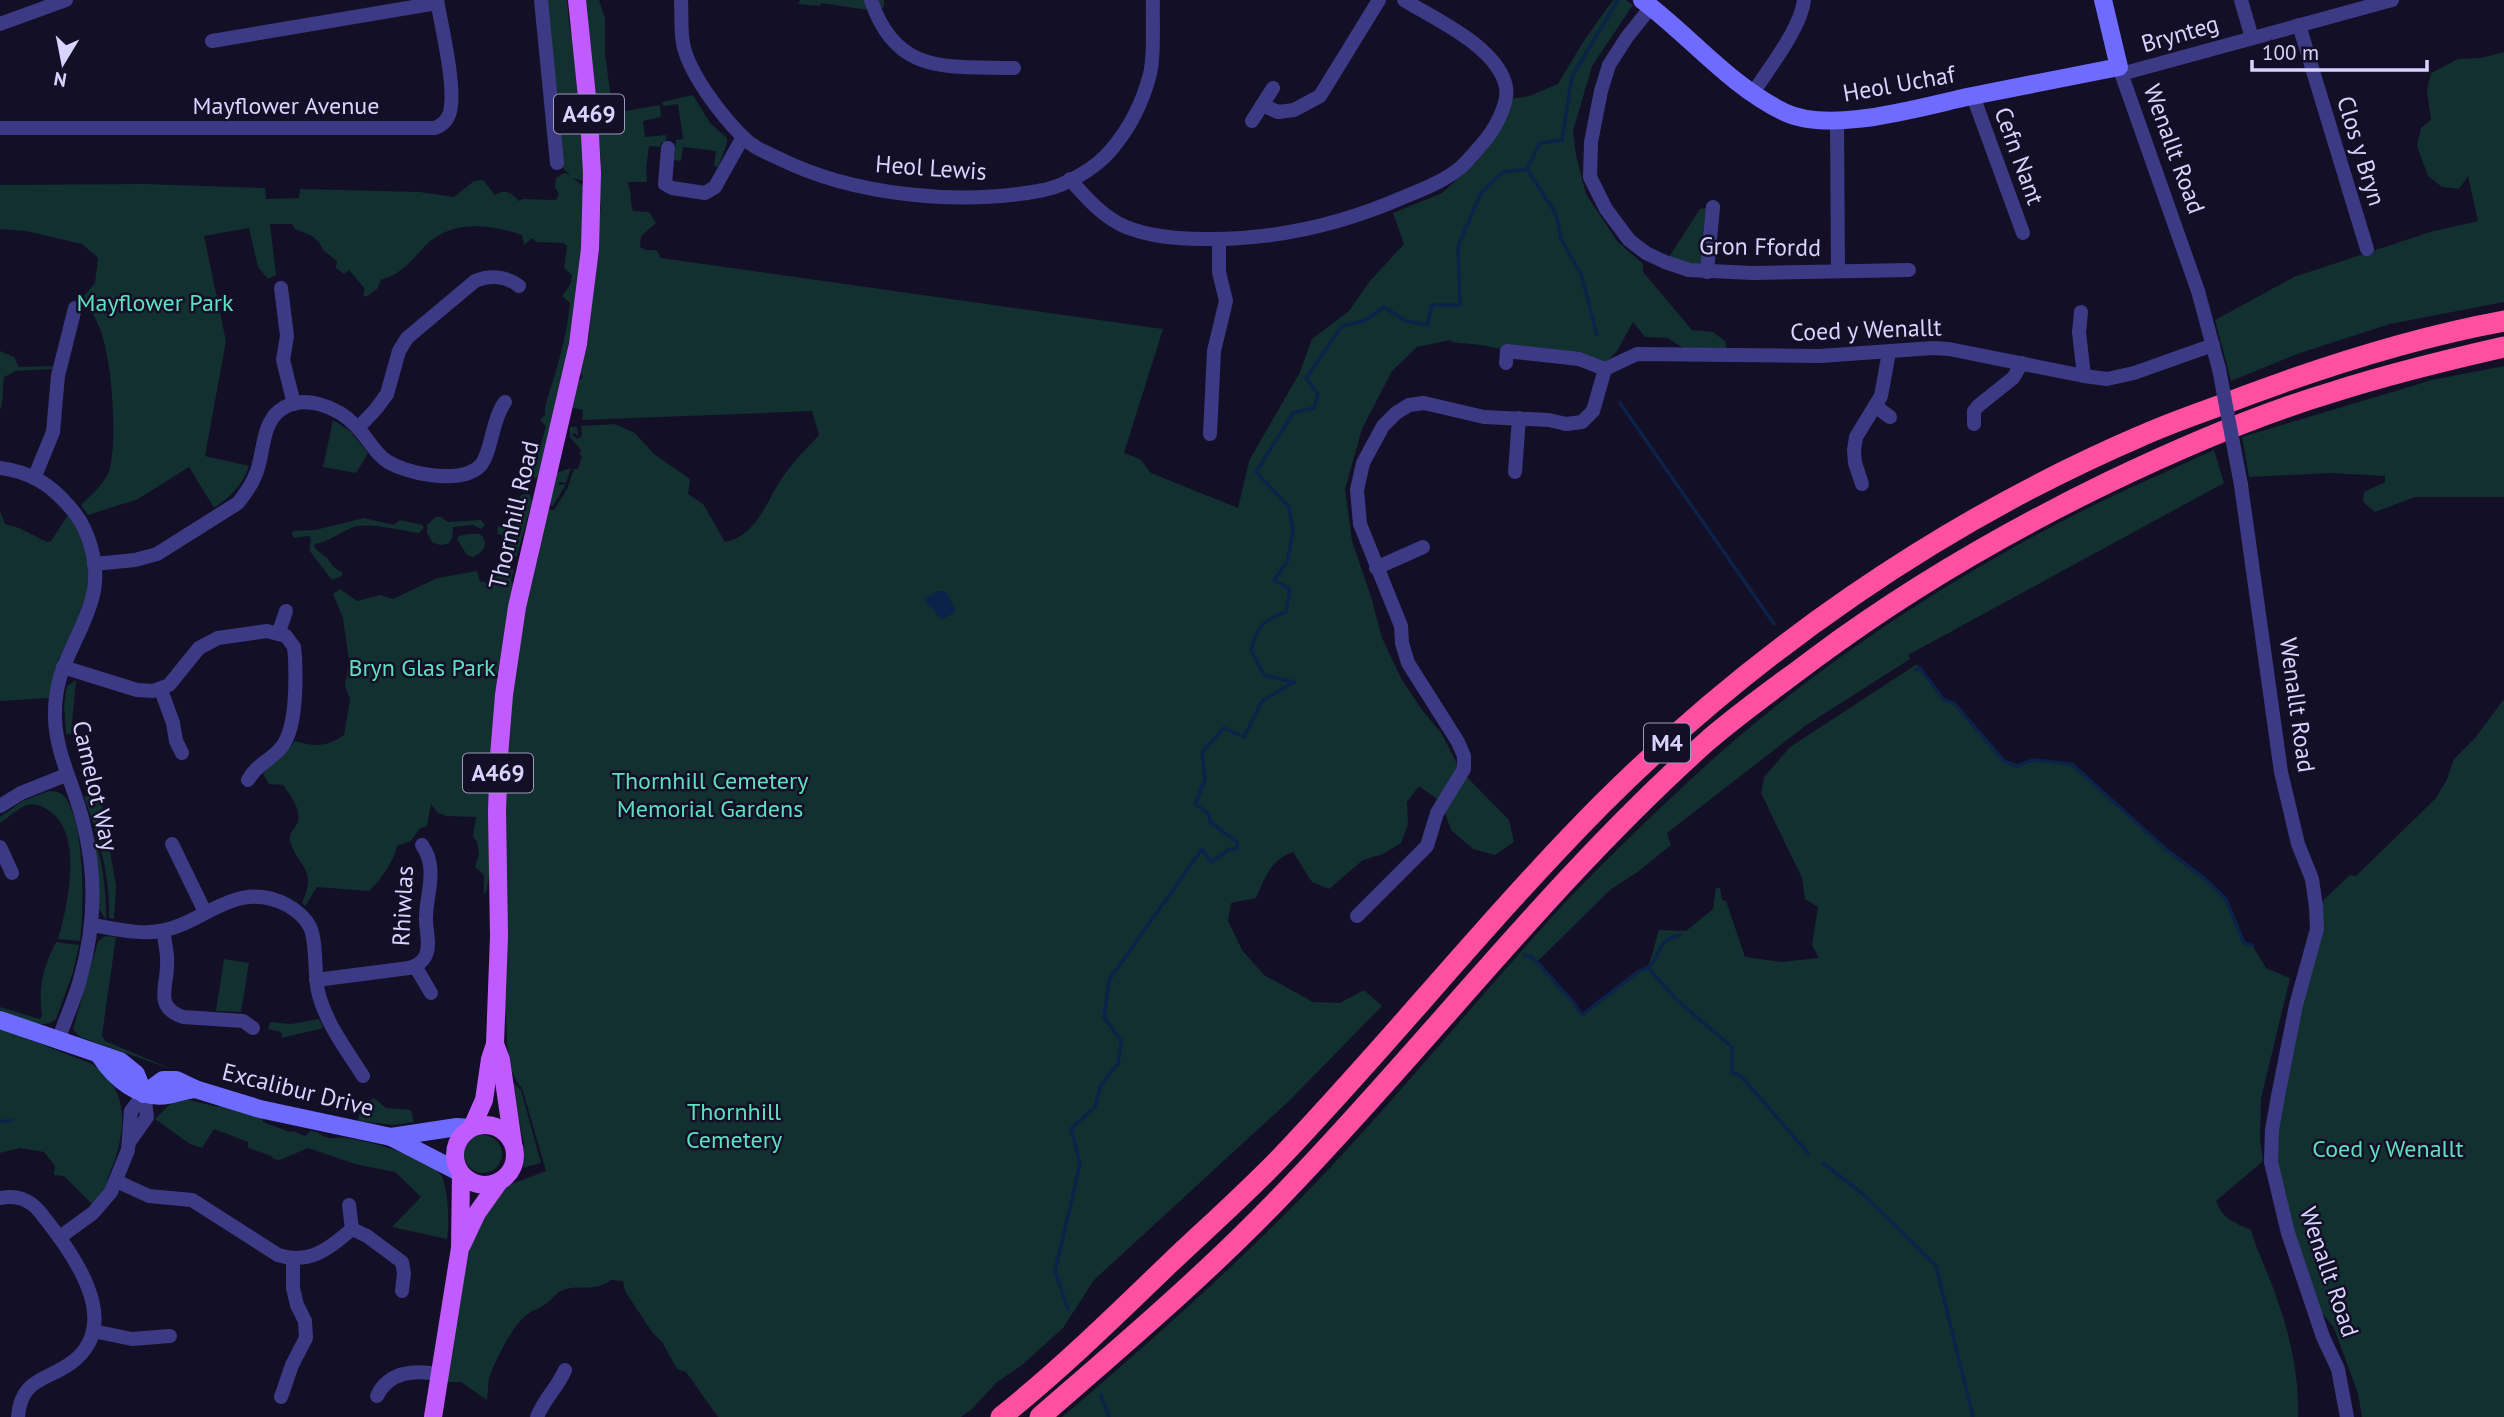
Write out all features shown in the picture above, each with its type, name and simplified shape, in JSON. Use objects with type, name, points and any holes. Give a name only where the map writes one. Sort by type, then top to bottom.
[{"type":"highway","name":"M4","points":[[1001,1417],[1054,1374],[1279,1159],[1557,852],[1637,770],[1693,718],[1841,606],[1890,571],[2006,502],[2143,434],[2291,379],[2464,328],[2504,321]]},
{"type":"highway","name":"M4","points":[[1040,1417],[1171,1304],[1284,1193],[1511,940],[1677,770],[1757,702],[1849,633],[1911,590],[2023,524],[2155,460],[2332,392],[2504,347]]},
{"type":"main road","name":"Thornhill Road","points":[[433,1417],[460,1248],[460,1173],[456,1164],[455,1148],[458,1140],[471,1127],[484,1100],[495,1044],[499,936],[497,811],[501,722],[517,607],[578,344],[588,273],[591,229],[589,116],[577,0]]},
{"type":"main road","name":"Thornhill Road","points":[[460,1248],[477,1213],[513,1165],[513,1143],[501,1060],[495,1044]]},
{"type":"main road","points":[[471,1127],[488,1124],[496,1126],[503,1130],[513,1143]]},
{"type":"main road","points":[[460,1173],[478,1185],[499,1182]]},
{"type":"street","points":[[0,23],[66,0]]},
{"type":"street","points":[[541,0],[557,163]]},
{"type":"street","name":"Heol Lewis","points":[[681,0],[684,47],[701,85],[743,137],[757,148],[803,171],[859,186],[914,194],[972,198],[1046,190],[1094,167],[1111,150],[1134,116],[1150,73],[1153,0]]},
{"type":"street","points":[[871,0],[884,32],[904,51],[921,61],[947,66],[1014,68]]},
{"type":"street","points":[[1262,104],[1278,112],[1294,110],[1320,96],[1379,0]]},
{"type":"street","points":[[1070,179],[1098,208],[1124,226],[1155,236],[1219,239],[1271,236],[1309,230],[1381,207],[1435,184],[1461,167],[1486,140],[1497,124],[1506,88],[1493,60],[1477,46],[1404,0]]},
{"type":"street","points":[[1753,93],[1793,29],[1803,9],[1804,0]]},
{"type":"street","name":"Wenallt Road","points":[[2103,0],[2120,71],[2198,291],[2219,369],[2241,485],[2281,772],[2298,844],[2312,879],[2317,929],[2296,1005],[2272,1130],[2271,1162],[2288,1233],[2323,1337],[2338,1369],[2347,1417]]},
{"type":"street","name":"Brynteg","points":[[2241,0],[2252,38]]},
{"type":"street","name":"Brynteg","points":[[2120,71],[2392,0]]},
{"type":"street","points":[[212,41],[437,1]]},
{"type":"street","name":"Mayflower Avenue","points":[[0,128],[435,128],[449,116],[451,90],[437,1]]},
{"type":"street","name":"Heol Uchaf","points":[[1646,3],[1727,75],[1785,113],[1805,118],[1838,120],[1885,116],[1973,96],[2120,71]]},
{"type":"street","name":"Gron Ffordd","points":[[1646,3],[1609,65],[1591,142],[1590,177],[1606,209],[1629,240],[1646,253],[1689,270],[1707,272],[1838,271],[1838,120]]},
{"type":"street","name":"Clos y Bryn","points":[[2299,25],[2367,249]]},
{"type":"street","points":[[1252,121],[1273,89]]},
{"type":"street","name":"Cefn Nant","points":[[1973,96],[2023,233]]},
{"type":"street","points":[[668,148],[665,184],[672,188],[705,193],[715,187],[743,137]]},
{"type":"street","points":[[1707,272],[1713,207]]},
{"type":"street","points":[[1210,433],[1214,351],[1226,301],[1220,272],[1219,239]]},
{"type":"street","points":[[1838,271],[1909,270]]},
{"type":"street","points":[[358,428],[387,394],[400,351],[412,333],[475,281],[497,277],[511,280],[519,286]]},
{"type":"street","points":[[281,288],[287,336],[283,360],[294,404]]},
{"type":"street","points":[[35,476],[53,432],[58,376],[75,308]]},
{"type":"street","points":[[2081,312],[2079,332],[2084,376]]},
{"type":"street","name":"Coed y Wenallt","points":[[1605,369],[1637,354],[1820,356],[1949,349],[2107,379],[2213,345]]},
{"type":"street","points":[[1357,916],[1427,846],[1437,813],[1464,769],[1464,756],[1458,742],[1408,663],[1402,643],[1401,626],[1360,524],[1357,490],[1363,463],[1390,418],[1402,408],[1424,403],[1484,417],[1549,420],[1566,424],[1582,422],[1593,411],[1605,369],[1580,359],[1507,351],[1506,363]]},
{"type":"street","points":[[1862,484],[1855,463],[1856,437],[1881,396],[1889,352]]},
{"type":"street","points":[[1974,424],[1974,411],[2013,378],[2022,363]]},
{"type":"street","points":[[94,565],[135,560],[157,554],[238,503],[257,472],[269,423],[279,411],[294,404],[313,403],[345,416],[377,452],[393,465],[435,475],[460,477],[470,474],[484,461],[496,414],[505,402]]},
{"type":"street","points":[[1875,405],[1890,417]]},
{"type":"street","points":[[1515,472],[1519,418]]},
{"type":"street","name":"Camelot Way","points":[[0,468],[35,476],[62,498],[78,516],[86,531],[94,565],[92,601],[62,667],[56,696],[55,722],[59,750],[82,818],[90,853],[93,893],[91,925],[81,975],[58,1041]]},
{"type":"street","points":[[1376,568],[1423,547]]},
{"type":"street","points":[[279,632],[286,611]]},
{"type":"street","points":[[62,667],[137,690],[161,690],[174,681],[192,656],[208,642],[233,635],[279,632],[291,641],[295,657],[290,731],[280,749],[255,768],[248,780]]},
{"type":"street","points":[[161,690],[182,752]]},
{"type":"street","points":[[0,806],[21,793],[66,775]]},
{"type":"street","points":[[172,844],[205,912]]},
{"type":"street","name":"Rhiwlas","points":[[316,980],[415,966],[427,952],[426,916],[432,877],[430,860],[422,845]]},
{"type":"street","points":[[0,847],[12,873]]},
{"type":"street","points":[[91,925],[163,931],[232,900],[255,897],[271,899],[291,907],[305,919],[312,932],[316,980],[326,1016],[363,1076]]},
{"type":"street","points":[[163,931],[167,965],[164,1000],[167,1007],[174,1014],[183,1017],[243,1021],[253,1028]]},
{"type":"street","name":"Rhiwlas","points":[[415,966],[431,993]]},
{"type":"street","points":[[0,1020],[120,1061],[136,1074],[144,1094],[146,1117],[130,1141],[116,1181],[101,1206],[60,1237]]},
{"type":"street","name":"Excalibur Drive","points":[[144,1094],[167,1079],[290,1116],[391,1137],[460,1173]]},
{"type":"street","name":"Excalibur Drive","points":[[391,1137],[471,1127]]},
{"type":"street","points":[[116,1181],[149,1196],[177,1196],[192,1200],[278,1255],[293,1259],[320,1254],[352,1228]]},
{"type":"street","points":[[0,1198],[12,1196],[35,1206],[75,1258],[86,1280],[93,1312],[90,1341],[69,1364],[44,1376],[29,1388],[19,1405],[18,1417]]},
{"type":"street","points":[[349,1205],[352,1228]]},
{"type":"street","points":[[352,1228],[402,1262],[402,1291]]},
{"type":"street","points":[[281,1397],[306,1338],[305,1321],[293,1288],[293,1259]]},
{"type":"street","points":[[93,1331],[132,1339],[170,1336]]},
{"type":"street","points":[[537,1417],[565,1370]]},
{"type":"street","points":[[377,1396],[385,1383],[399,1375],[416,1372],[439,1374]]},
{"type":"green space","name":"Mayflower Park","points":[[545,0],[567,0],[569,23],[585,99],[583,177],[582,181],[573,178],[587,189],[586,251],[562,378],[540,474],[536,478],[532,476],[546,426],[540,420],[545,415],[570,303],[562,296],[570,285],[572,275],[564,268],[567,246],[563,243],[536,242],[532,238],[524,245],[522,235],[496,228],[458,228],[434,238],[400,271],[381,280],[377,289],[366,297],[363,295],[365,289],[349,270],[344,274],[336,268],[337,261],[323,250],[312,236],[295,229],[292,224],[270,224],[276,275],[268,279],[258,267],[249,228],[204,236],[226,341],[205,456],[249,466],[243,479],[231,495],[214,508],[189,467],[138,499],[88,515],[81,505],[107,476],[113,442],[113,403],[106,348],[98,325],[83,297],[95,283],[98,258],[82,244],[26,231],[0,229],[0,185],[145,184],[265,188],[266,199],[299,198],[300,189],[420,192],[454,197],[474,181],[483,180],[495,195],[505,192],[519,201],[556,200],[559,194],[555,187],[556,178],[564,173],[570,175],[561,166]]},
{"type":"green space","points":[[585,0],[599,0],[605,18],[605,54],[613,113],[660,105],[661,117],[643,121],[645,137],[666,135],[666,143],[661,143],[660,147],[649,146],[647,182],[627,182],[633,211],[649,212],[656,223],[641,236],[640,247],[656,250],[661,258],[1163,329],[1124,453],[1140,459],[1151,473],[1238,508],[1249,461],[1300,372],[1312,339],[1349,311],[1370,281],[1404,244],[1393,213],[1442,193],[1476,162],[1495,138],[1511,99],[1529,96],[1558,84],[1613,0],[1626,0],[1633,5],[1592,66],[1573,131],[1586,194],[1617,241],[1643,264],[1643,272],[1692,330],[1713,332],[1725,341],[1728,355],[1683,348],[1668,338],[1645,337],[1633,322],[1605,369],[1451,340],[1417,347],[1392,371],[1362,429],[1345,489],[1352,541],[1382,638],[1402,680],[1442,734],[1460,770],[1509,820],[1514,842],[1495,855],[1473,849],[1451,830],[1441,802],[1419,786],[1407,802],[1408,824],[1401,843],[1383,854],[1363,860],[1329,889],[1312,882],[1293,852],[1274,864],[1256,898],[1231,903],[1228,921],[1242,950],[1264,975],[1313,1002],[1340,1003],[1364,990],[1382,1006],[1289,1101],[1094,1280],[1063,1328],[1022,1365],[997,1382],[961,1417],[718,1417],[686,1372],[677,1369],[662,1342],[652,1332],[625,1291],[623,1281],[611,1280],[598,1286],[566,1289],[524,1317],[509,1337],[495,1364],[489,1378],[487,1400],[461,1382],[445,1382],[472,1233],[509,1185],[546,1171],[522,1088],[510,1064],[506,1015],[503,1014],[504,793],[510,729],[496,726],[492,729],[495,743],[494,873],[489,876],[486,893],[484,875],[475,867],[479,854],[477,841],[473,837],[476,817],[446,816],[438,813],[431,804],[427,826],[420,828],[411,841],[397,846],[386,870],[369,891],[317,887],[305,906],[302,903],[308,882],[307,875],[290,841],[299,816],[292,797],[283,785],[269,784],[263,774],[295,741],[321,745],[344,735],[350,699],[345,686],[349,661],[343,618],[333,594],[340,589],[357,601],[380,595],[393,599],[437,578],[477,571],[480,581],[489,583],[498,576],[493,569],[498,564],[505,563],[514,570],[511,580],[515,588],[497,683],[521,620],[546,509],[554,510],[567,489],[574,469],[578,469],[582,456],[579,454],[581,450],[570,437],[570,427],[577,427],[578,436],[574,433],[572,435],[578,439],[582,436],[581,426],[615,424],[635,433],[654,454],[690,479],[688,494],[703,504],[725,542],[736,539],[753,525],[786,472],[819,435],[812,411],[582,420],[583,410],[572,408],[573,385],[583,377],[575,369],[581,356],[585,354],[589,334],[593,265],[598,262],[599,249],[593,244],[601,208],[598,169],[601,162]]},
{"type":"green space","points":[[800,0],[884,0],[884,7],[875,11],[821,3],[820,6],[798,4]]},
{"type":"green space","points":[[2504,52],[2504,302],[2390,324],[2300,353],[2231,381],[2215,320],[2294,277],[2430,232],[2478,221],[2468,176],[2459,189],[2442,187],[2428,176],[2417,146],[2421,128],[2431,120],[2427,90],[2431,73],[2458,59],[2481,58]]},
{"type":"green space","points":[[693,95],[710,123],[727,138],[718,167],[714,166],[716,151],[683,147],[681,161],[674,160],[676,140],[683,139],[678,104],[663,106],[662,102]]},
{"type":"green space","points":[[1713,207],[1707,272],[1665,263],[1700,209]]},
{"type":"green space","points":[[0,351],[14,357],[19,367],[53,366],[53,369],[16,371],[4,377],[0,410]]},
{"type":"green space","points":[[2504,366],[2504,497],[2415,497],[2375,512],[2363,502],[2364,492],[2385,482],[2385,476],[2330,473],[2249,477],[2242,437],[2432,380]]},
{"type":"green space","points":[[333,420],[350,431],[368,453],[356,473],[323,467]]},
{"type":"green space","points":[[2214,450],[2224,483],[1908,655],[1910,659],[1805,726],[1667,833],[1671,845],[1610,890],[1537,962],[1582,1015],[1639,971],[1648,968],[1659,930],[1686,931],[1713,909],[1716,888],[1720,888],[1722,900],[1726,901],[1745,957],[1781,962],[1819,958],[1812,945],[1818,907],[1805,899],[1802,878],[1761,793],[1764,777],[1790,747],[1917,664],[1944,700],[1954,703],[2004,761],[2017,766],[2033,760],[2072,764],[2226,899],[2244,943],[2252,945],[2266,968],[2290,978],[2261,1099],[2260,1139],[2263,1161],[2216,1201],[2225,1216],[2251,1230],[2284,1320],[2296,1378],[2298,1417],[1062,1417],[1140,1350],[1290,1209],[1388,1104],[1573,894],[1733,741],[1831,664],[1934,594],[2042,532]]},
{"type":"green space","points":[[571,468],[566,483],[559,482],[559,485],[566,484],[553,506],[548,505],[556,473]]},
{"type":"green space","points":[[526,494],[530,495],[532,501],[517,556],[505,556],[499,551],[508,552],[509,536],[497,534],[498,526],[507,528],[506,523],[516,524],[517,520],[509,510],[509,505]]},
{"type":"green space","points":[[0,511],[5,524],[47,542],[51,541],[68,515],[83,539],[89,565],[88,591],[75,627],[58,660],[50,698],[0,701]]},
{"type":"green space","points":[[435,517],[441,517],[448,522],[481,520],[485,525],[481,529],[473,525],[453,527],[452,538],[448,544],[440,545],[432,542],[427,533],[427,525]]},
{"type":"green space","points":[[364,518],[394,525],[400,520],[423,525],[423,529],[419,533],[357,526],[315,544],[317,550],[342,572],[342,576],[332,580],[309,550],[309,536],[294,538],[292,534],[293,531],[315,530]]},
{"type":"green space","points":[[469,534],[480,534],[485,541],[480,553],[473,557],[467,555],[457,539]]},
{"type":"green space","points":[[76,680],[71,734],[66,734],[64,705],[67,686]]},
{"type":"green space","name":"Coed y Wenallt","points":[[2504,699],[2504,1417],[2362,1417],[2358,1394],[2334,1328],[2309,1296],[2271,1162],[2316,907],[2350,875],[2356,876],[2436,798],[2454,759],[2475,738]]},
{"type":"green space","points":[[49,791],[64,796],[76,825],[83,888],[80,941],[58,939],[66,908],[70,870],[70,852],[59,820],[43,807],[30,804],[0,823],[0,817],[23,801]]},
{"type":"green space","points":[[84,796],[101,798],[116,886],[114,919],[109,918],[106,871]]},
{"type":"green space","points":[[90,828],[103,873],[106,920],[99,909],[98,870]]},
{"type":"green space","points":[[105,936],[116,937],[102,1035],[105,1041],[174,1070],[80,1037],[73,1029],[98,942]]},
{"type":"green space","points":[[56,942],[79,945],[73,972],[56,1019],[50,1023],[37,1023],[0,1010],[0,1007],[40,1019],[43,978]]},
{"type":"green space","points":[[224,959],[249,963],[241,1012],[216,1011]]},
{"type":"green space","points":[[319,1019],[323,1028],[282,1038],[281,1032],[268,1029],[270,1022],[291,1024]]},
{"type":"green space","points":[[0,1028],[92,1064],[114,1081],[112,1084],[122,1112],[122,1131],[108,1179],[108,1192],[95,1205],[64,1176],[54,1175],[55,1166],[44,1152],[20,1148],[0,1153]]},
{"type":"green space","points":[[511,1081],[521,1090],[541,1163],[523,1168],[524,1144]]},
{"type":"green space","points":[[374,1098],[386,1108],[411,1110],[414,1122],[394,1125],[358,1121],[361,1106]]},
{"type":"green space","points":[[185,1099],[262,1113],[263,1122],[290,1132],[305,1136],[314,1131],[328,1138],[357,1140],[383,1146],[425,1162],[441,1175],[445,1188],[448,1206],[447,1239],[392,1227],[421,1197],[395,1172],[355,1164],[308,1148],[280,1160],[273,1159],[272,1156],[248,1148],[248,1142],[214,1129],[202,1148],[190,1144],[155,1119],[169,1105]]},
{"type":"green space","points":[[483,1135],[496,1141],[502,1154],[496,1167],[483,1173],[470,1167],[464,1154],[470,1141]]},
{"type":"water","points":[[936,591],[946,591],[956,611],[942,620],[924,600]]},
{"type":"waterway","points":[[1068,1309],[1055,1271],[1080,1164],[1071,1129],[1095,1107],[1101,1085],[1118,1064],[1121,1041],[1104,1017],[1109,980],[1202,849],[1211,862],[1230,849],[1237,849],[1237,842],[1210,822],[1209,814],[1195,804],[1205,780],[1202,752],[1224,728],[1244,737],[1262,701],[1294,682],[1264,675],[1251,650],[1262,625],[1286,612],[1290,589],[1274,580],[1287,562],[1293,531],[1289,507],[1256,472],[1293,413],[1314,408],[1318,394],[1306,378],[1342,326],[1364,321],[1384,307],[1406,321],[1427,325],[1432,305],[1460,305],[1458,246],[1481,193],[1503,172],[1527,169],[1540,143],[1562,140],[1572,76],[1618,0]]},
{"type":"waterway","points":[[1527,169],[1556,214],[1561,239],[1581,274],[1597,335]]},
{"type":"waterway","points":[[1620,403],[1774,624]]},
{"type":"waterway","points":[[1916,670],[1920,668],[1944,700],[1954,703],[2004,761],[2017,766],[2033,760],[2072,764],[2226,899],[2244,943],[2252,945]]},
{"type":"waterway","points":[[1524,955],[1537,962],[1582,1015],[1653,963],[1665,942],[1681,935]]},
{"type":"waterway","points":[[1648,968],[1677,1000],[1732,1047],[1732,1073],[1740,1075],[1808,1153]]},
{"type":"waterway","points":[[0,1122],[12,1120]]},
{"type":"waterway","points":[[1823,1163],[1864,1195],[1936,1266],[1973,1417]]},
{"type":"waterway","points":[[1101,1395],[1109,1417]]},
{"type":"park label","name":"Bryn Glas Park","points":[[422,668]]},
{"type":"park label","name":"Thornhill Cemetery Memorial Gardens","points":[[710,795]]},
{"type":"park label","name":"Thornhill Cemetery","points":[[734,1126]]}]
